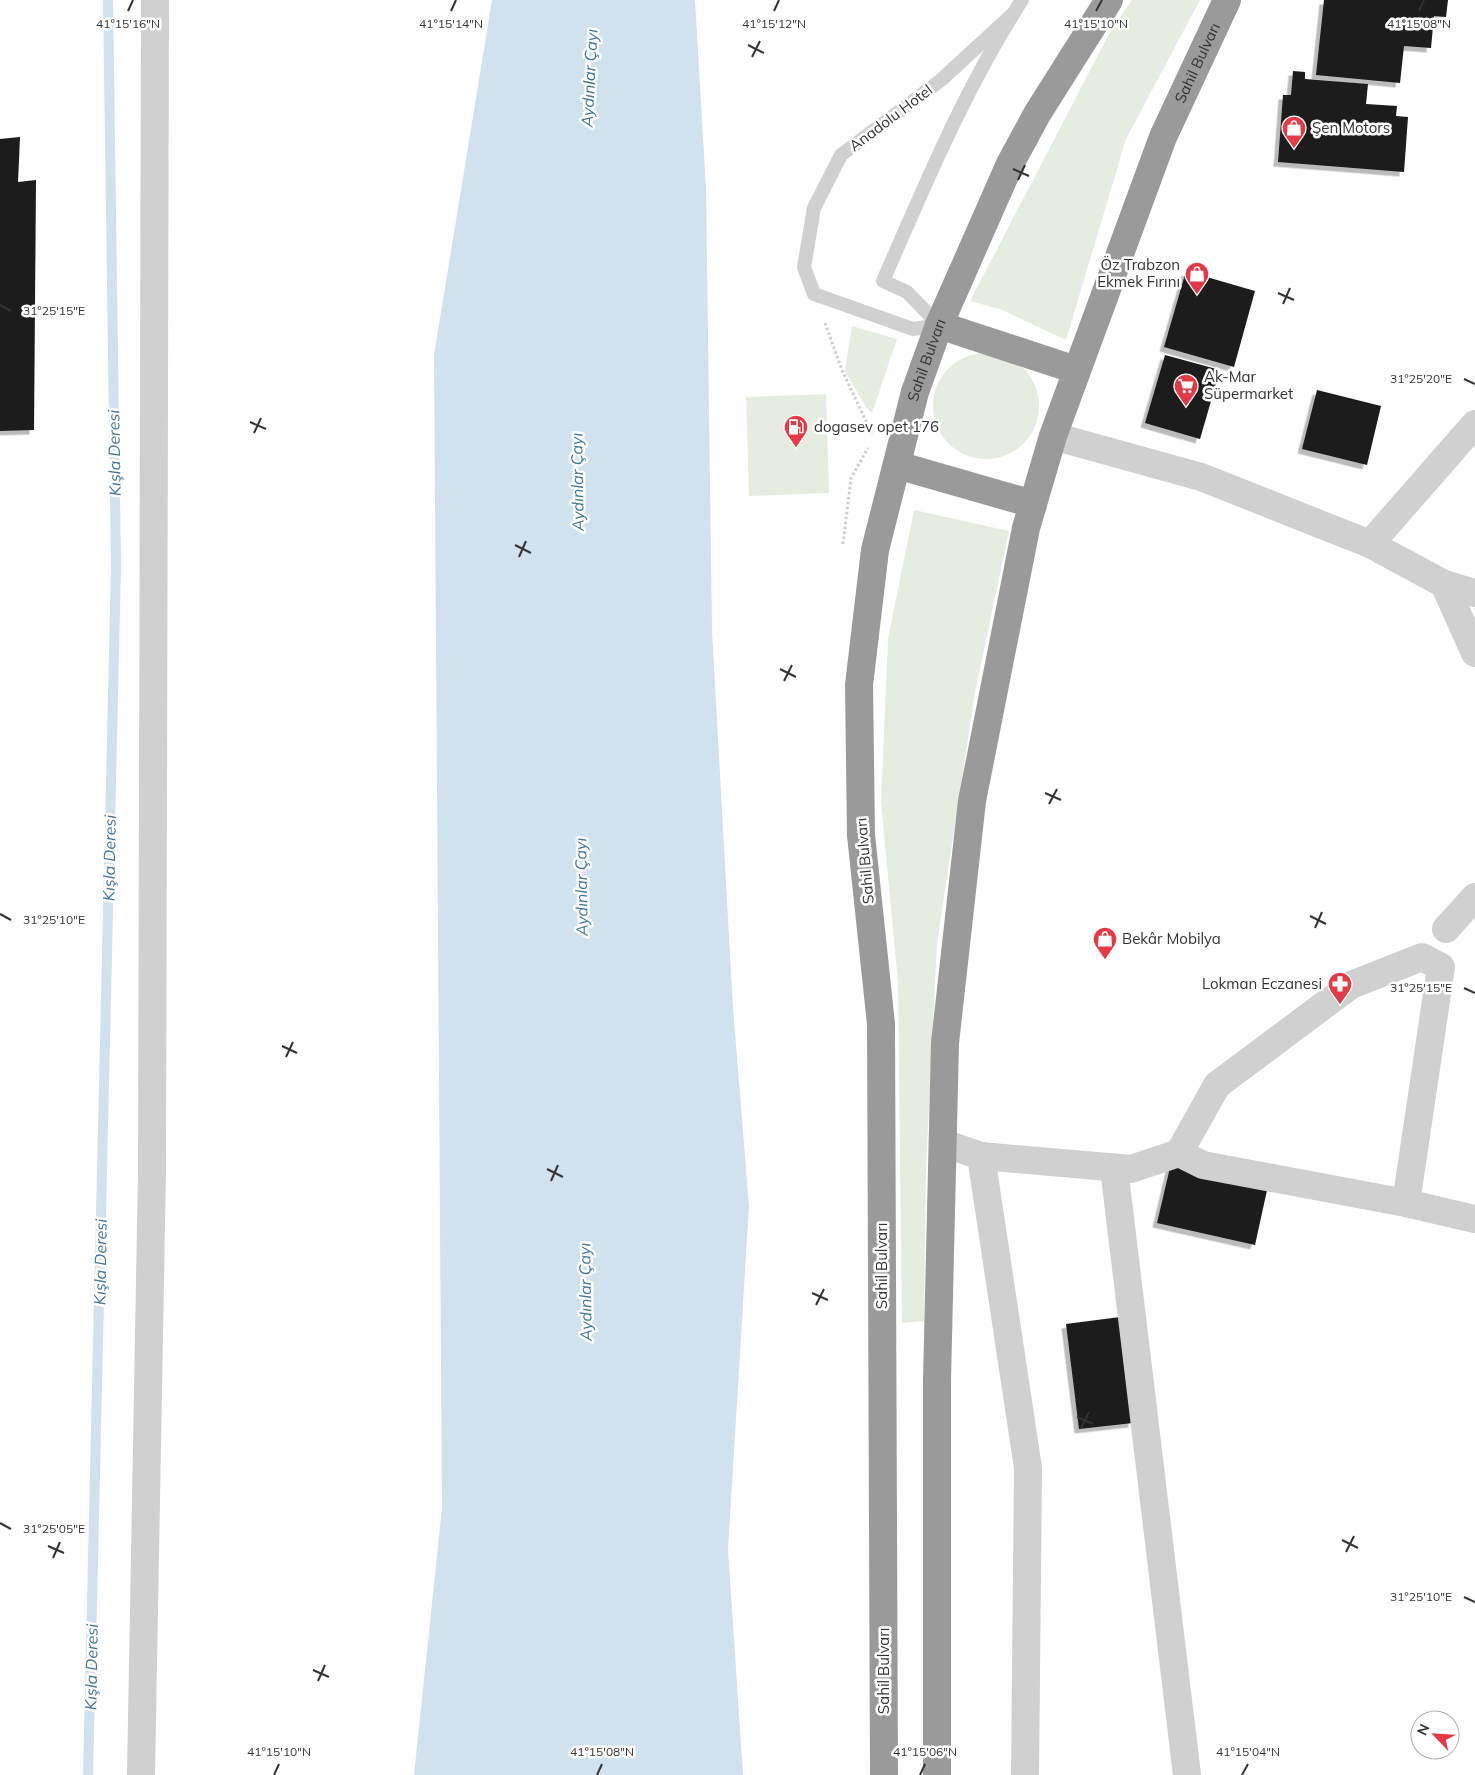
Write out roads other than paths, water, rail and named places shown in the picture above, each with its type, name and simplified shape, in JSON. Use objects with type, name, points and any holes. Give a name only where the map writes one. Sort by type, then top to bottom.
[{"type":"highway","name":"Sahil Bulvarı","points":[[884,1775],[882,1024],[861,835],[859,685],[875,550],[915,392],[939,325],[1010,164],[1037,114],[1109,0]]},
{"type":"highway","name":"Sahil Bulvarı","points":[[938,1775],[937,1380],[945,1043],[972,801],[1026,528],[1053,436],[1163,137],[1227,0]]},
{"type":"highway","points":[[939,325],[1076,370]]},
{"type":"highway","points":[[897,465],[1033,504]]},
{"type":"street","points":[[141,1775],[152,1171],[155,0]]},
{"type":"street","points":[[1370,544],[1475,424]]},
{"type":"street","points":[[1053,436],[1202,477],[1370,544],[1444,584],[1475,593]]},
{"type":"street","points":[[1444,584],[1475,653]]},
{"type":"street","points":[[1446,929],[1475,897]]},
{"type":"street","points":[[943,1143],[981,1156],[1131,1169],[1178,1153],[1218,1085],[1351,984],[1422,957],[1441,967],[1406,1203]]},
{"type":"street","points":[[1178,1153],[1203,1165],[1406,1203],[1475,1219]]},
{"type":"street","points":[[981,1156],[1028,1468],[1025,1775]]},
{"type":"street","points":[[1114,1168],[1187,1775]]},
{"type":"lane","points":[[939,325],[907,292],[883,280],[944,141],[1022,0]]},
{"type":"lane","name":"Anadolu Hotel","points":[[939,325],[914,328],[814,294],[804,267],[814,208],[841,155],[941,80],[1014,13]]},
{"type":"water","name":"Aydınlar Çayı","points":[[492,0],[695,0],[706,189],[712,631],[733,1008],[749,1206],[728,1549],[743,1775],[414,1775],[442,1508],[434,355]]},
{"type":"waterway","name":"Kışla Deresi","points":[[88,1775],[116,566],[108,0]]},
{"type":"place","name":"Şen Motors","points":[[1294,149]]},
{"type":"place","name":"Öz Trabzon Ekmek Fırını","points":[[1197,295]]},
{"type":"place","name":"Ak-Mar Süpermarket","points":[[1186,407]]},
{"type":"place","name":"dogasev opet 176","points":[[796,448]]},
{"type":"place","name":"Bekâr Mobilya","points":[[1105,960]]},
{"type":"place","name":"Lokman Eczanesi","points":[[1340,1005]]}]
